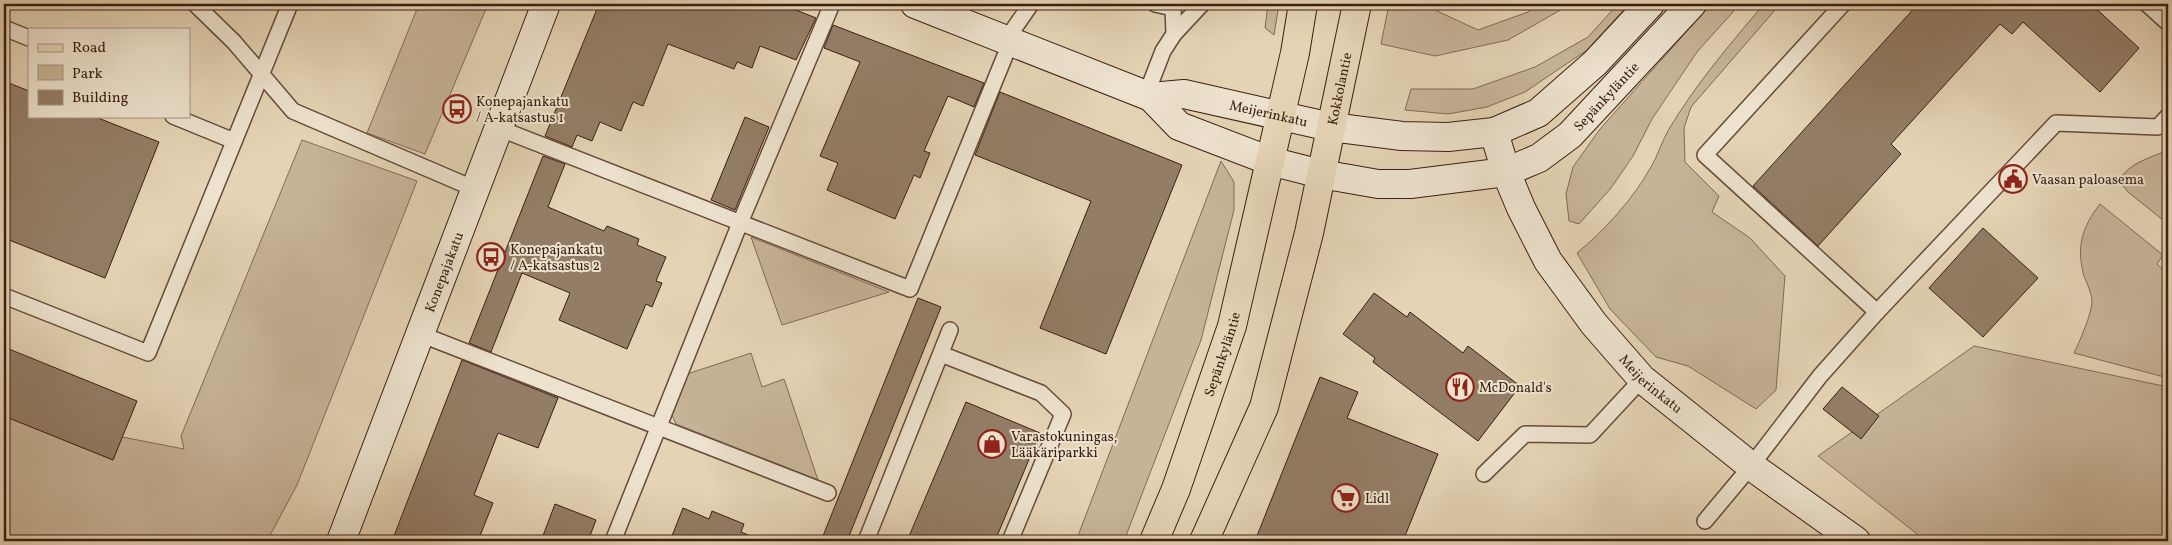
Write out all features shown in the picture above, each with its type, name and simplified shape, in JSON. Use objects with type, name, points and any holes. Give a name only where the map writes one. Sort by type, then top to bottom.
[{"type":"main road","points":[[1270,161],[1303,4]]},
{"type":"main road","name":"Kokkolantie","points":[[1321,174],[1357,4]]},
{"type":"main road","name":"Sepänkyläntie","points":[[1154,541],[1176,489],[1232,326],[1270,161]]},
{"type":"main road","points":[[1204,541],[1264,407],[1309,233],[1321,174]]},
{"type":"street","name":"Konepajakatu","points":[[341,541],[546,4]]},
{"type":"street","name":"Meijerinkatu","points":[[915,4],[1149,96],[1179,126],[1270,161],[1321,174],[1378,184],[1410,184],[1506,172]]},
{"type":"street","points":[[1494,132],[1538,113],[1595,63],[1650,4]]},
{"type":"street","name":"Sepänkyläntie","points":[[1506,172],[1539,158],[1570,135],[1692,4]]},
{"type":"street","name":"Meijerinkatu","points":[[1149,96],[1184,94],[1331,127],[1402,136],[1448,136],[1494,132],[1506,172],[1521,208],[1548,261],[1594,324],[1642,379],[1751,466],[1856,541]]},
{"type":"lane","points":[[195,4],[234,42],[293,111],[475,189]]},
{"type":"lane","points":[[4,296],[148,353],[290,4]]},
{"type":"lane","points":[[613,541],[740,222],[832,4]]},
{"type":"lane","points":[[498,128],[910,289],[1009,40],[1031,4]]},
{"type":"lane","points":[[1155,4],[1173,8],[1174,34]]},
{"type":"lane","points":[[1149,96],[1163,51],[1174,34],[1202,4]]},
{"type":"lane","points":[[1843,4],[1705,155],[1877,312]]},
{"type":"lane","points":[[2147,4],[2168,23]]},
{"type":"lane","points":[[4,28],[28,38]]},
{"type":"lane","points":[[1705,522],[1820,376],[1877,312],[2056,123],[2158,127],[2168,116]]},
{"type":"lane","points":[[177,118],[234,141]]},
{"type":"lane","points":[[866,541],[950,330]]},
{"type":"lane","points":[[420,334],[828,493]]},
{"type":"lane","points":[[941,354],[1041,393],[1063,414],[1010,541]]},
{"type":"lane","points":[[1484,474],[1525,434],[1590,435],[1642,379]]},
{"type":"green space","points":[[419,4],[488,4],[425,154],[367,133]]},
{"type":"green space","points":[[1268,4],[1279,4],[1274,35],[1265,28]]},
{"type":"green space","points":[[1389,4],[1438,4],[1437,11],[1478,30],[1528,12],[1537,4],[1571,4],[1508,40],[1435,56],[1381,44]]},
{"type":"green space","points":[[1618,4],[1629,4],[1587,50],[1525,92],[1487,107],[1448,114],[1405,110],[1411,89],[1473,89],[1535,67],[1588,37]]},
{"type":"green space","points":[[1711,4],[1740,4],[1697,52],[1652,119],[1633,156],[1611,188],[1579,224],[1569,221],[1566,194],[1573,167],[1600,129]]},
{"type":"green space","points":[[1764,4],[1776,4],[1775,10],[1691,107],[1684,128],[1685,162],[1719,196],[1712,212],[1750,238],[1785,276],[1776,390],[1756,409],[1688,366],[1656,357],[1610,309],[1577,253],[1608,224],[1636,191],[1669,129],[1690,96]]},
{"type":"green space","points":[[2168,129],[2168,224],[2128,192],[2119,181],[2127,170],[2133,166],[2166,151],[2166,131]]},
{"type":"green space","points":[[302,140],[417,181],[297,485],[267,541],[4,541],[4,416],[113,460],[122,437],[184,449],[181,436]]},
{"type":"green space","points":[[1221,161],[1234,182],[1234,210],[1201,340],[1124,541],[1076,541]]},
{"type":"green space","points":[[2100,204],[2163,255],[2157,264],[2168,274],[2168,378],[2074,353],[2088,320],[2092,302],[2082,266],[2082,238],[2089,221]]},
{"type":"green space","points":[[751,237],[889,292],[782,325]]},
{"type":"green space","points":[[1974,346],[2168,387],[2168,541],[1926,541],[1818,456]]},
{"type":"green space","points":[[751,353],[762,387],[784,379],[818,480],[676,424],[672,415],[687,374]]},
{"type":"building","points":[[599,4],[781,4],[816,18],[796,60],[760,46],[752,68],[737,62],[734,69],[668,44],[643,106],[633,102],[621,131],[600,122],[592,141],[577,135],[572,147],[545,136]]},
{"type":"building","points":[[1918,4],[2091,4],[2139,48],[2100,92],[2023,22],[2012,34],[2000,24],[1891,144],[1901,154],[1818,246],[1753,186]]},
{"type":"building","points":[[833,25],[984,83],[974,107],[948,96],[924,151],[930,153],[920,178],[914,175],[895,219],[827,190],[838,163],[820,156],[860,62],[824,48]]},
{"type":"building","points":[[4,81],[28,91],[28,118],[98,118],[159,142],[105,278],[4,238]]},
{"type":"building","points":[[1000,92],[1182,165],[1106,354],[1040,328],[1091,201],[975,155]]},
{"type":"building","points":[[745,117],[769,127],[735,210],[711,200]]},
{"type":"building","points":[[543,156],[565,164],[548,207],[604,231],[607,226],[639,239],[637,245],[666,257],[656,281],[662,283],[652,307],[646,304],[627,349],[559,320],[570,293],[522,273],[491,352],[469,343]]},
{"type":"building","points":[[1983,228],[2038,278],[1983,337],[1929,288]]},
{"type":"building","points":[[1374,293],[1407,317],[1410,312],[1463,353],[1468,346],[1520,386],[1478,441],[1373,362],[1375,358],[1343,334]]},
{"type":"building","points":[[918,298],[941,307],[847,541],[821,541]]},
{"type":"building","points":[[4,347],[137,401],[113,460],[4,416]]},
{"type":"building","points":[[462,360],[558,398],[538,448],[498,433],[474,495],[493,503],[478,541],[392,541]]},
{"type":"building","name":"Lidl","points":[[1320,377],[1358,392],[1347,418],[1438,454],[1403,541],[1255,541]]},
{"type":"building","points":[[1842,387],[1879,416],[1861,439],[1823,409]]},
{"type":"building","points":[[966,402],[1040,433],[995,541],[907,541]]},
{"type":"building","points":[[555,504],[596,520],[588,541],[541,541]]},
{"type":"building","points":[[683,508],[709,519],[712,511],[744,524],[741,532],[762,541],[670,541]]},
{"type":"place","name":"Konepajankatu / A-katsastus 1","points":[[457,109]]},
{"type":"place","name":"Vaasan paloasema","points":[[2013,179]]},
{"type":"place","name":"Konepajankatu / A-katsastus 2","points":[[491,257]]},
{"type":"place","name":"McDonald's","points":[[1460,387]]},
{"type":"place","name":"Varastokuningas, Lääkäriparkki","points":[[992,444]]},
{"type":"place","name":"Lidl","points":[[1346,498]]}]
